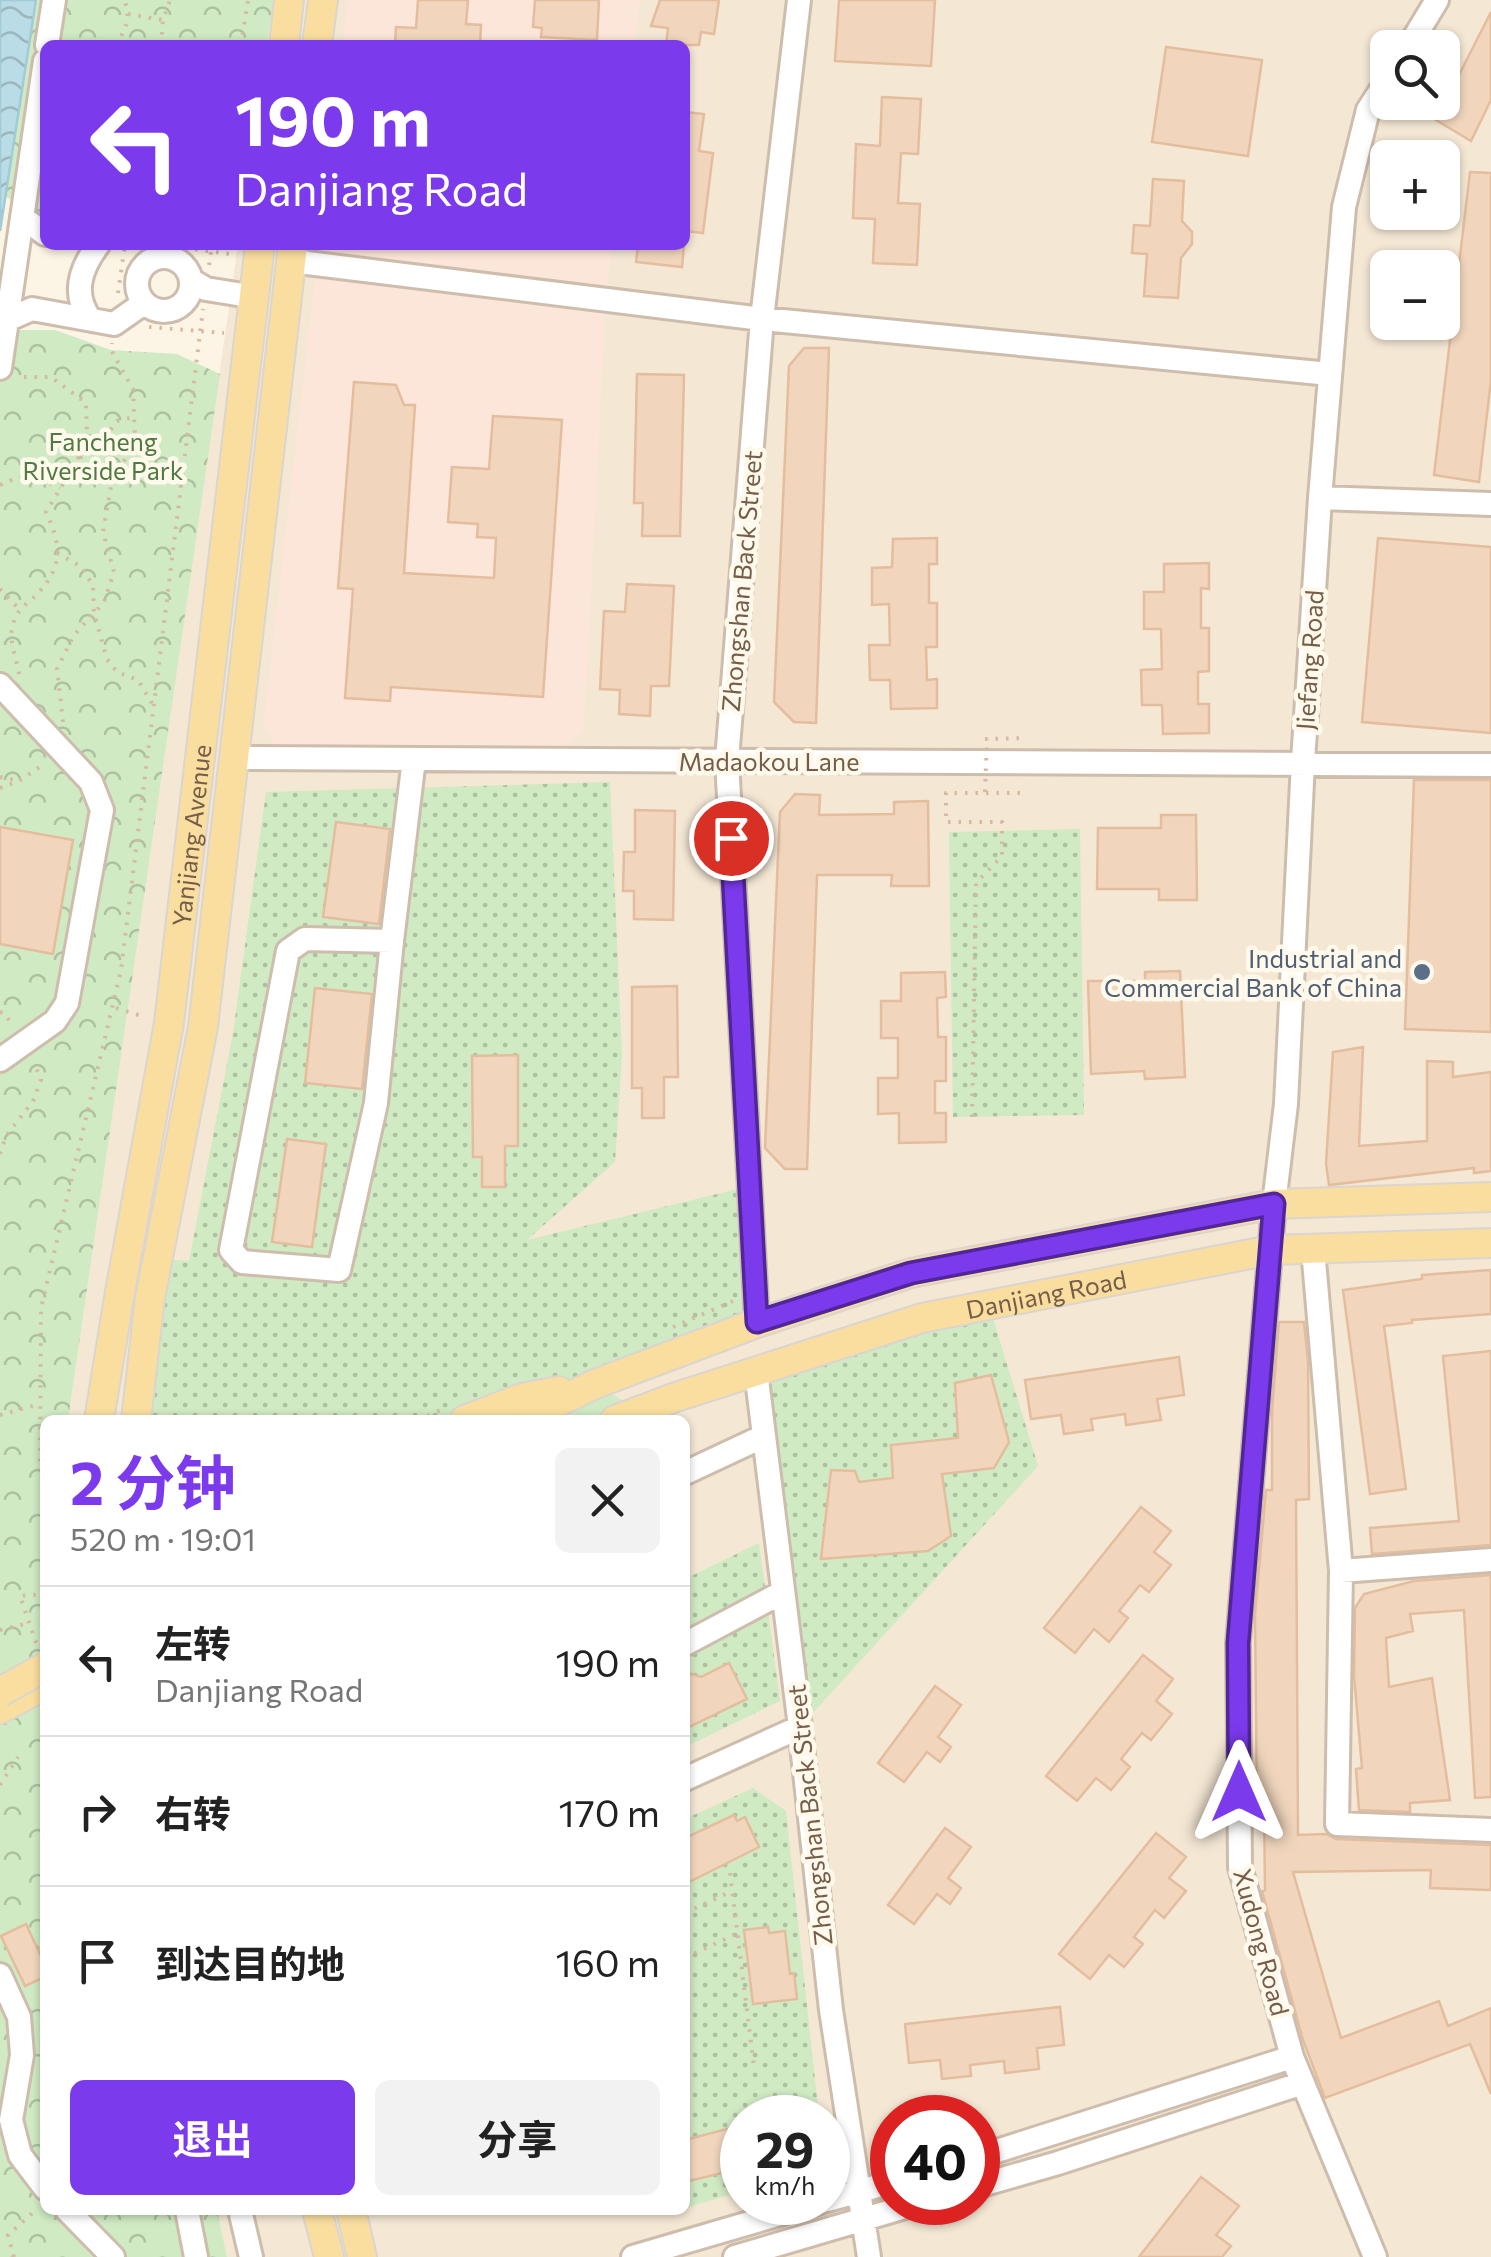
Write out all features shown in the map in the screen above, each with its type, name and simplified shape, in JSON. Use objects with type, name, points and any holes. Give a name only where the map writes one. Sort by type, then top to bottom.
[{"type":"main road","points":[[285,40],[290,0]]},
{"type":"main road","points":[[318,40],[322,0]]},
{"type":"main road","name":"Yanjiang Avenue","points":[[100,1415],[169,1023],[259,251]]},
{"type":"main road","name":"Yanjiang Avenue","points":[[137,1415],[150,1298],[203,1027],[292,253]]},
{"type":"main road","name":"Danjiang Road","points":[[532,1415],[595,1384],[757,1322],[911,1273],[1274,1204],[1491,1197]]},
{"type":"main road","name":"Danjiang Road","points":[[633,1415],[922,1318],[1271,1250],[1491,1243]]},
{"type":"main road","points":[[478,1415],[522,1398],[595,1384]]},
{"type":"main road","points":[[0,1692],[40,1662]]},
{"type":"main road","points":[[0,1708],[40,1688]]},
{"type":"main road","points":[[318,2215],[329,2257]]},
{"type":"main road","points":[[352,2215],[362,2257]]},
{"type":"street","points":[[48,40],[54,0]]},
{"type":"street","name":"Zhongshan Back Street","points":[[757,1322],[726,760],[762,319],[799,0]]},
{"type":"street","points":[[1418,30],[1436,0]]},
{"type":"street","points":[[6,373],[7,320],[40,95]]},
{"type":"street","name":"Jiefang Road","points":[[1271,1250],[1286,1104],[1302,762],[1344,207],[1370,107]]},
{"type":"street","points":[[22,217],[40,230]]},
{"type":"street","points":[[90,319],[82,306],[79,288],[94,250]]},
{"type":"street","points":[[149,250],[158,257],[176,260],[188,272],[195,288],[173,310],[154,310],[144,303],[136,282],[149,250]]},
{"type":"street","points":[[292,253],[762,319],[1330,374]]},
{"type":"street","points":[[195,288],[255,297]]},
{"type":"street","points":[[7,320],[32,309],[114,324],[144,303]]},
{"type":"street","points":[[1320,498],[1491,504]]},
{"type":"street","points":[[0,1060],[55,1022],[67,1003],[102,810],[92,782],[7,692]]},
{"type":"street","name":"Madaokou Lane","points":[[235,758],[1491,765]]},
{"type":"street","points":[[392,942],[306,939],[288,951],[232,1250],[242,1262],[339,1270],[376,1103],[414,759]]},
{"type":"street","points":[[1313,1249],[1341,1571],[1337,1824],[1491,1830]]},
{"type":"street","name":"Xudong Road","points":[[1271,1250],[1238,1643],[1240,1867],[1292,2057],[1376,2257]]},
{"type":"street","name":"Zhongshan Back Street","points":[[756,1371],[831,2010],[868,2257]]},
{"type":"street","points":[[690,1471],[764,1436]]},
{"type":"street","points":[[1341,1571],[1491,1560]]},
{"type":"street","points":[[690,1641],[783,1592]]},
{"type":"street","points":[[690,1778],[800,1726]]},
{"type":"street","points":[[0,1974],[19,2017],[22,2054],[11,2120],[20,2155],[40,2181]]},
{"type":"street","points":[[1000,2150],[1292,2057]]},
{"type":"street","points":[[1000,2180],[1303,2083]]},
{"type":"street","points":[[850,2194],[870,2188]]},
{"type":"street","points":[[72,2215],[113,2257]]},
{"type":"street","points":[[188,2215],[196,2257]]},
{"type":"street","points":[[241,2215],[251,2257]]},
{"type":"street","points":[[735,2257],[870,2217]]},
{"type":"street","points":[[633,2257],[744,2225]]},
{"type":"path","points":[[119,40],[128,26],[124,0]]},
{"type":"path","points":[[161,40],[170,0]]},
{"type":"path","points":[[242,40],[248,0]]},
{"type":"path","points":[[127,14],[163,20]]},
{"type":"path","points":[[0,788],[64,753],[58,670],[74,634],[104,602],[114,572],[103,532],[111,486],[135,440],[132,389],[111,350],[124,250]]},
{"type":"path","points":[[149,250],[259,251]]},
{"type":"path","points":[[40,1466],[41,1308],[121,970],[200,331],[195,288],[211,252]]},
{"type":"path","points":[[114,324],[250,335]]},
{"type":"path","points":[[6,373],[50,377],[86,403],[87,436],[77,461],[46,512],[58,538],[56,565],[40,590],[18,609],[11,632],[20,682],[7,692]]},
{"type":"path","points":[[77,461],[117,421],[134,417]]},
{"type":"path","points":[[0,485],[32,475],[60,488]]},
{"type":"path","points":[[57,553],[82,566],[93,586],[94,613],[107,659],[117,672],[138,680],[154,705]]},
{"type":"path","points":[[0,589],[18,609]]},
{"type":"path","points":[[985,792],[988,738],[1025,738]]},
{"type":"path","points":[[0,777],[18,781]]},
{"type":"path","points":[[972,1117],[976,883],[1002,856],[1002,822],[946,822],[946,792],[1026,793]]},
{"type":"path","points":[[114,1008],[169,1023]]},
{"type":"path","points":[[0,1012],[26,1042],[41,1080],[34,1102],[6,1136],[0,1154]]},
{"type":"path","points":[[0,1415],[40,1404]]},
{"type":"path","points":[[40,1594],[20,1596],[40,1654]]},
{"type":"path","points":[[0,1630],[29,1623]]},
{"type":"path","points":[[0,1784],[18,1757]]},
{"type":"path","points":[[730,1872],[754,2067]]},
{"type":"path","points":[[690,1911],[732,1892]]},
{"type":"path","points":[[690,1956],[738,1933]]},
{"type":"path","points":[[14,2257],[8,2235],[40,2206]]},
{"type":"shaded area","points":[[274,0],[1491,0],[1491,2257],[227,2257],[218,2215],[690,2215],[690,1415],[69,1415],[237,250],[690,250],[690,40],[268,40]]},
{"type":"shaded area","points":[[348,0],[640,0],[636,40],[343,40]]},
{"type":"shaded area","points":[[318,250],[611,250],[584,731],[563,749],[276,746],[263,728]]},
{"type":"green space","points":[[36,0],[274,0],[268,40],[40,40],[40,218],[5,196]]},
{"type":"green space","name":"Fancheng Riverside Park","points":[[15,330],[55,330],[111,350],[177,354],[220,374],[69,1415],[40,1415],[40,2215],[218,2215],[227,2257],[0,2257],[0,338]]},
{"type":"green space","points":[[610,782],[622,1055],[615,1162],[527,1240],[750,1186],[757,1323],[480,1415],[137,1415],[157,1259],[189,1261],[233,1033],[266,792]]},
{"type":"green space","points":[[1080,829],[1084,1115],[953,1117],[949,832]]},
{"type":"green space","points":[[989,1305],[1038,1466],[800,1727],[756,1371]]},
{"type":"green space","points":[[595,1384],[640,1411],[633,1415],[483,1415]]},
{"type":"green space","points":[[759,1543],[780,1701],[690,1745],[690,1577]]},
{"type":"green space","points":[[753,1788],[786,1811],[817,2095],[720,2095],[720,2198],[690,2207],[690,1817]]},
{"type":"water","points":[[0,0],[36,0],[0,231]]},
{"type":"building","points":[[418,0],[468,0],[466,24],[481,25],[480,40],[395,40],[396,27],[416,28]]},
{"type":"building","points":[[535,0],[599,0],[597,40],[541,37],[542,28],[533,27]]},
{"type":"building","points":[[660,0],[719,0],[714,34],[701,32],[699,45],[690,45],[690,40],[667,40],[668,28],[651,26]]},
{"type":"building","points":[[839,0],[935,0],[931,66],[835,61]]},
{"type":"building","points":[[1491,12],[1491,100],[1471,141],[1436,120],[1460,120],[1460,73]]},
{"type":"building","points":[[1166,47],[1262,60],[1248,156],[1152,142]]},
{"type":"building","points":[[882,97],[921,99],[918,154],[901,153],[898,203],[920,204],[917,265],[873,263],[875,219],[853,218],[856,144],[880,146]]},
{"type":"building","points":[[690,113],[704,114],[699,151],[713,153],[703,233],[690,232]]},
{"type":"building","points":[[1470,172],[1491,173],[1491,380],[1479,482],[1434,475],[1450,340],[1460,340],[1460,256]]},
{"type":"building","points":[[1153,179],[1184,181],[1182,221],[1192,232],[1192,244],[1181,258],[1178,298],[1144,296],[1147,254],[1132,253],[1134,225],[1150,226]]},
{"type":"building","points":[[637,250],[684,250],[682,267],[636,262]]},
{"type":"building","points":[[804,348],[829,348],[816,723],[794,722],[774,702],[789,366]]},
{"type":"building","points":[[637,374],[684,375],[680,536],[642,536],[643,503],[634,503]]},
{"type":"building","points":[[354,382],[396,385],[404,405],[415,405],[404,573],[494,578],[496,538],[477,537],[478,524],[448,522],[452,467],[489,469],[493,416],[562,420],[543,697],[391,687],[390,701],[345,698],[353,589],[338,588]]},
{"type":"building","points":[[937,538],[937,564],[929,564],[929,603],[937,603],[937,647],[926,647],[927,680],[937,679],[937,708],[891,709],[890,680],[870,680],[869,645],[890,645],[889,604],[872,605],[872,568],[892,567],[893,539]]},
{"type":"building","points":[[1378,538],[1491,547],[1491,733],[1362,722]]},
{"type":"building","points":[[1209,563],[1209,589],[1201,588],[1201,628],[1209,628],[1209,671],[1198,672],[1198,704],[1209,704],[1209,733],[1163,734],[1162,705],[1142,705],[1141,670],[1162,669],[1161,629],[1144,629],[1144,592],[1164,592],[1164,564]]},
{"type":"building","points":[[627,584],[674,586],[669,686],[651,686],[650,716],[619,714],[620,690],[600,689],[604,611],[625,612]]},
{"type":"building","points":[[1414,780],[1491,780],[1491,1032],[1405,1029]]},
{"type":"building","points":[[795,794],[820,795],[819,815],[894,814],[894,802],[928,801],[929,886],[891,886],[892,875],[817,875],[807,1169],[785,1169],[765,1148],[780,812]]},
{"type":"building","points":[[635,810],[675,811],[673,920],[634,919],[634,891],[623,891],[624,852],[635,852]]},
{"type":"building","points":[[1161,815],[1196,815],[1197,900],[1159,900],[1159,889],[1097,889],[1098,828],[1161,828]]},
{"type":"building","points":[[336,822],[390,829],[379,924],[323,917]]},
{"type":"building","points":[[0,827],[73,840],[53,954],[0,944]]},
{"type":"building","points":[[1180,971],[1185,1077],[1145,1079],[1144,1071],[1091,1074],[1088,981],[1145,981],[1145,972]]},
{"type":"building","points":[[945,972],[946,997],[937,998],[938,1037],[946,1037],[946,1081],[935,1081],[935,1113],[946,1113],[946,1142],[899,1143],[899,1113],[878,1114],[878,1078],[898,1078],[898,1038],[881,1038],[881,1001],[901,1001],[901,973]]},
{"type":"building","points":[[677,986],[678,1077],[664,1077],[664,1118],[642,1118],[642,1088],[632,1088],[632,987]]},
{"type":"building","points":[[315,988],[372,994],[362,1089],[305,1083]]},
{"type":"building","points":[[1363,1047],[1359,1146],[1427,1141],[1427,1061],[1453,1062],[1453,1077],[1491,1072],[1491,1171],[1474,1173],[1474,1168],[1329,1185],[1326,1164],[1333,1052]]},
{"type":"building","points":[[518,1055],[518,1146],[505,1146],[505,1187],[482,1187],[482,1157],[473,1157],[472,1056]]},
{"type":"building","points":[[287,1139],[326,1144],[312,1247],[272,1242]]},
{"type":"building","points":[[1491,1270],[1491,1314],[1384,1326],[1406,1489],[1370,1494],[1343,1290],[1422,1279],[1422,1275]]},
{"type":"building","points":[[1279,1322],[1304,1322],[1308,1362],[1309,1499],[1296,1500],[1298,1835],[1491,1845],[1491,1890],[1430,1888],[1431,1870],[1293,1872],[1341,2038],[1439,2001],[1448,2026],[1491,2008],[1491,2094],[1470,2044],[1325,2098],[1303,2040],[1262,1891],[1264,1807],[1257,1807],[1255,1615],[1266,1490],[1272,1490],[1272,1412]]},
{"type":"building","points":[[1491,1351],[1491,1545],[1372,1554],[1370,1528],[1459,1521],[1443,1356]]},
{"type":"building","points":[[1179,1357],[1184,1395],[1157,1399],[1161,1420],[1126,1425],[1125,1414],[1091,1419],[1093,1430],[1064,1434],[1061,1415],[1031,1419],[1025,1380]]},
{"type":"building","points":[[991,1375],[1009,1442],[994,1468],[942,1474],[951,1536],[928,1551],[821,1559],[831,1470],[855,1471],[859,1482],[893,1478],[891,1445],[958,1438],[955,1383]]},
{"type":"building","points":[[1141,1507],[1171,1531],[1154,1552],[1171,1565],[1149,1592],[1140,1585],[1119,1611],[1128,1618],[1109,1642],[1094,1629],[1075,1653],[1044,1628]]},
{"type":"building","points":[[1491,1575],[1491,1797],[1475,1798],[1464,1610],[1410,1614],[1413,1631],[1386,1638],[1389,1687],[1432,1678],[1450,1800],[1410,1803],[1410,1812],[1359,1810],[1356,1769],[1362,1768],[1354,1676],[1355,1608],[1364,1594],[1414,1581]]},
{"type":"building","points":[[1143,1655],[1173,1679],[1156,1701],[1172,1714],[1151,1740],[1142,1733],[1121,1759],[1130,1767],[1111,1790],[1096,1778],[1077,1801],[1046,1776]]},
{"type":"building","points":[[729,1663],[747,1699],[690,1727],[690,1674],[701,1677]]},
{"type":"building","points":[[935,1686],[961,1705],[938,1737],[951,1747],[940,1762],[927,1752],[904,1782],[878,1763]]},
{"type":"building","points":[[734,1815],[737,1821],[745,1817],[759,1847],[690,1882],[690,1836]]},
{"type":"building","points":[[945,1828],[971,1847],[948,1878],[961,1888],[950,1904],[937,1894],[914,1924],[888,1905]]},
{"type":"building","points":[[1156,1833],[1186,1857],[1169,1878],[1186,1891],[1164,1918],[1155,1910],[1134,1937],[1143,1944],[1124,1967],[1109,1955],[1090,1979],[1059,1954]]},
{"type":"building","points":[[26,1924],[40,1954],[40,1979],[25,1986],[1,1936]]},
{"type":"building","points":[[768,1927],[769,1933],[785,1931],[797,1999],[753,2004],[744,1930]]},
{"type":"building","points":[[1060,2007],[1064,2045],[1037,2048],[1039,2069],[1005,2073],[1004,2061],[970,2065],[971,2076],[942,2079],[940,2060],[909,2063],[905,2024]]},
{"type":"building","points":[[720,2131],[720,2173],[690,2181],[690,2139]]},
{"type":"building","points":[[1201,2177],[1239,2206],[1216,2235],[1231,2246],[1222,2257],[1139,2257]]},
{"type":"place","name":"Industrial and Commercial Bank of China","points":[[1422,972]]},
{"type":"route","points":[[731,838],[757,1322],[911,1273],[1274,1204],[1238,1643],[1239,1792]]}]
